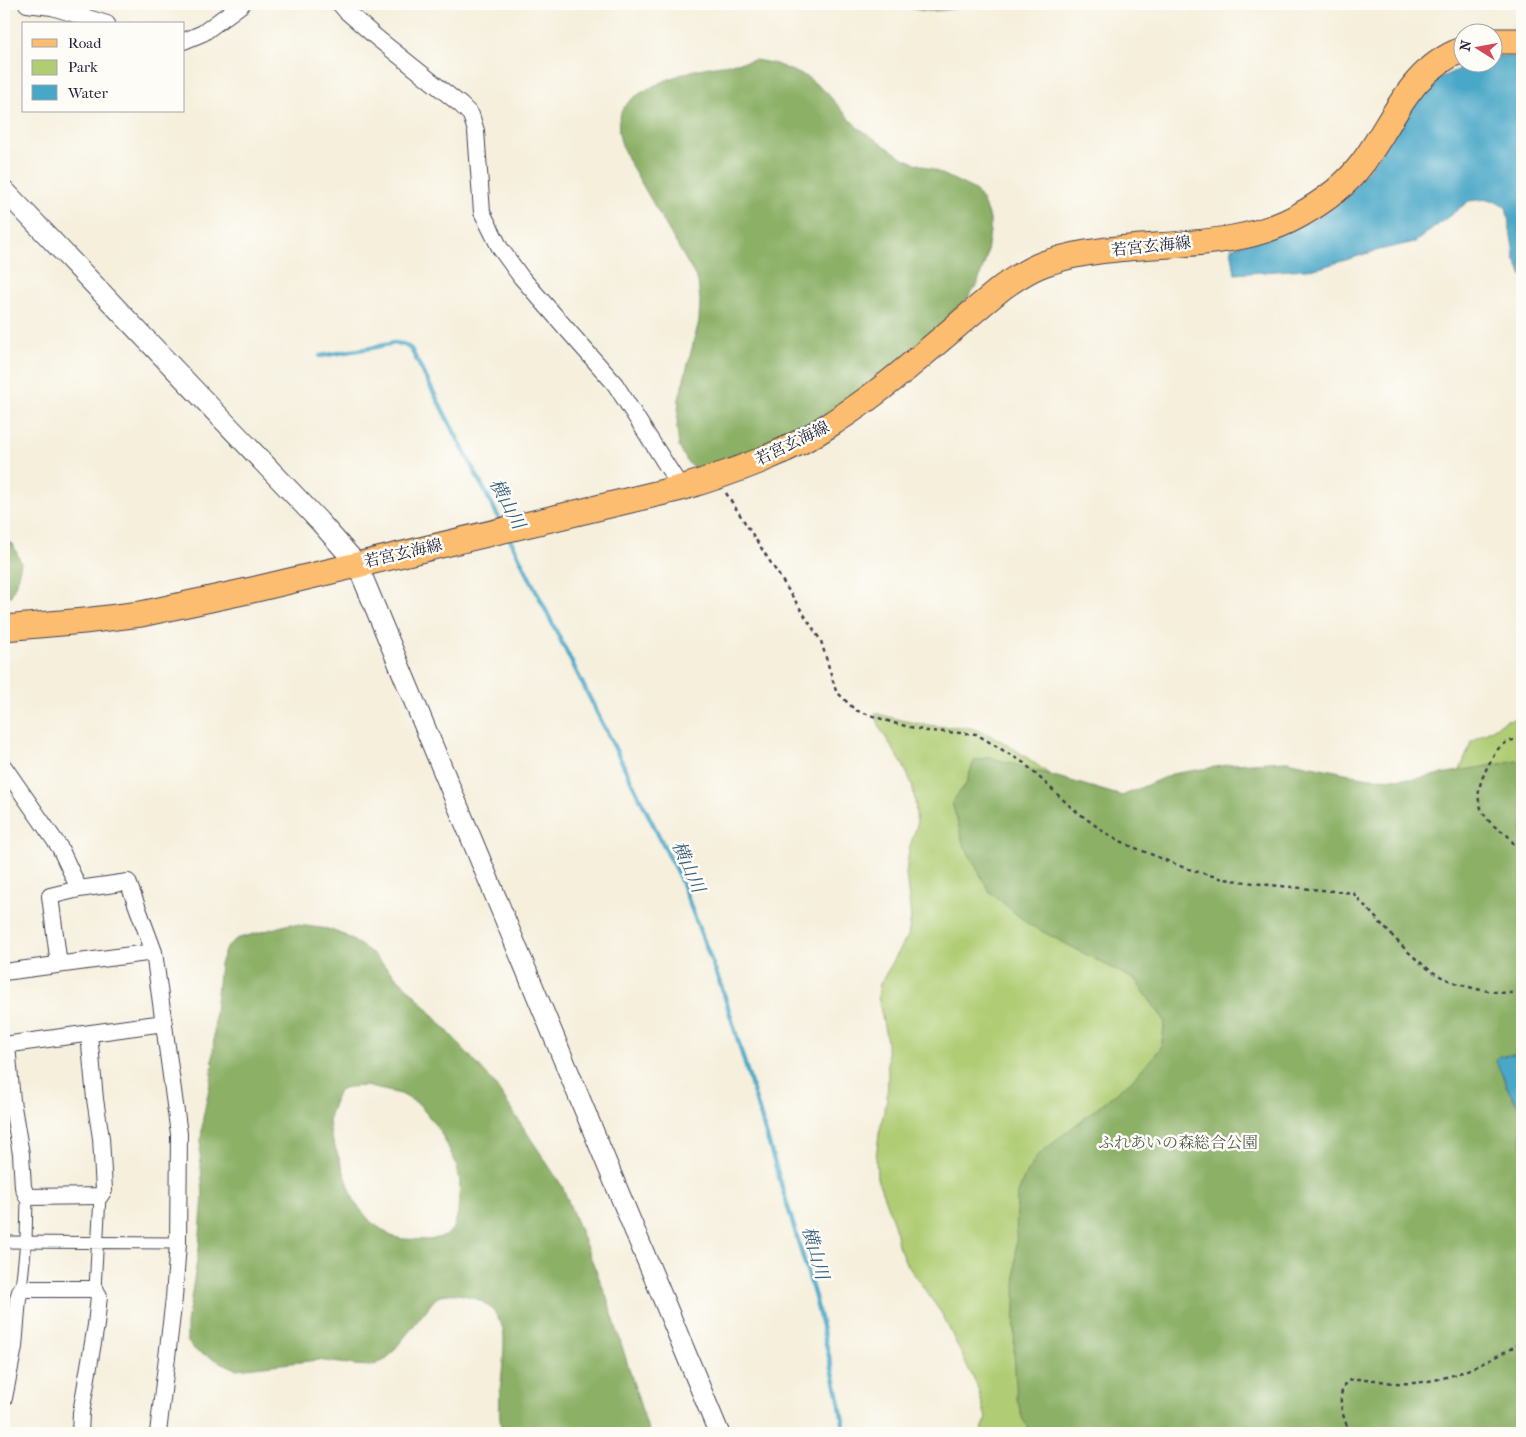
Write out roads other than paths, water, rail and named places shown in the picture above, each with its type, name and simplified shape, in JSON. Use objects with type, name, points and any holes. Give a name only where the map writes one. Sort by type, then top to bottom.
[{"type":"main road","points":[[1504,41],[1522,41]]},
{"type":"main road","name":"若宮玄海線","points":[[4,628],[141,614],[682,488],[770,457],[834,422],[883,386],[1003,287],[1022,274],[1049,262],[1118,248],[1219,240],[1264,232],[1299,216],[1331,195],[1346,182],[1371,152],[1406,93],[1428,69],[1454,52]]},
{"type":"street","points":[[27,4],[52,6],[101,22]]},
{"type":"street","points":[[185,41],[203,33],[242,4]]},
{"type":"street","points":[[340,4],[364,27],[461,105],[470,115],[476,131],[482,212],[500,248],[521,277],[615,384],[682,488]]},
{"type":"street","points":[[4,190],[312,513],[357,564],[719,1433]]},
{"type":"street","points":[[4,768],[60,848],[79,889]]},
{"type":"street","points":[[58,965],[50,896],[79,889],[128,882],[154,952],[178,1134],[178,1243],[174,1298],[158,1433]]},
{"type":"street","points":[[4,970],[154,952]]},
{"type":"street","points":[[4,1398],[14,1346],[18,1298],[21,1289],[26,1242],[27,1197],[23,1187],[22,1154],[12,1101],[5,1045],[164,1024]]},
{"type":"street","points":[[80,1433],[81,1413],[99,1296],[95,1289],[100,1196],[104,1190],[101,1138],[89,1034]]},
{"type":"street","points":[[27,1197],[100,1196]]},
{"type":"street","points":[[4,1242],[178,1243]]},
{"type":"street","points":[[21,1289],[95,1289]]},
{"type":"water","points":[[1504,56],[1522,58],[1522,276],[1515,260],[1506,206],[1488,199],[1469,201],[1415,242],[1379,250],[1319,268],[1235,274],[1231,248],[1312,221],[1345,200],[1377,158],[1426,84],[1454,71],[1504,72]]},
{"type":"water","points":[[1499,1056],[1522,1056],[1522,1110],[1510,1093],[1496,1061]]},
{"type":"waterway","name":"横山川","points":[[320,356],[394,343],[403,344],[411,349],[502,524]]},
{"type":"waterway","name":"横山川","points":[[509,537],[680,878],[724,994],[815,1297],[838,1394],[845,1433]]},
{"type":"park label","name":"ふれあいの森総合公園","points":[[1178,1142]]}]
